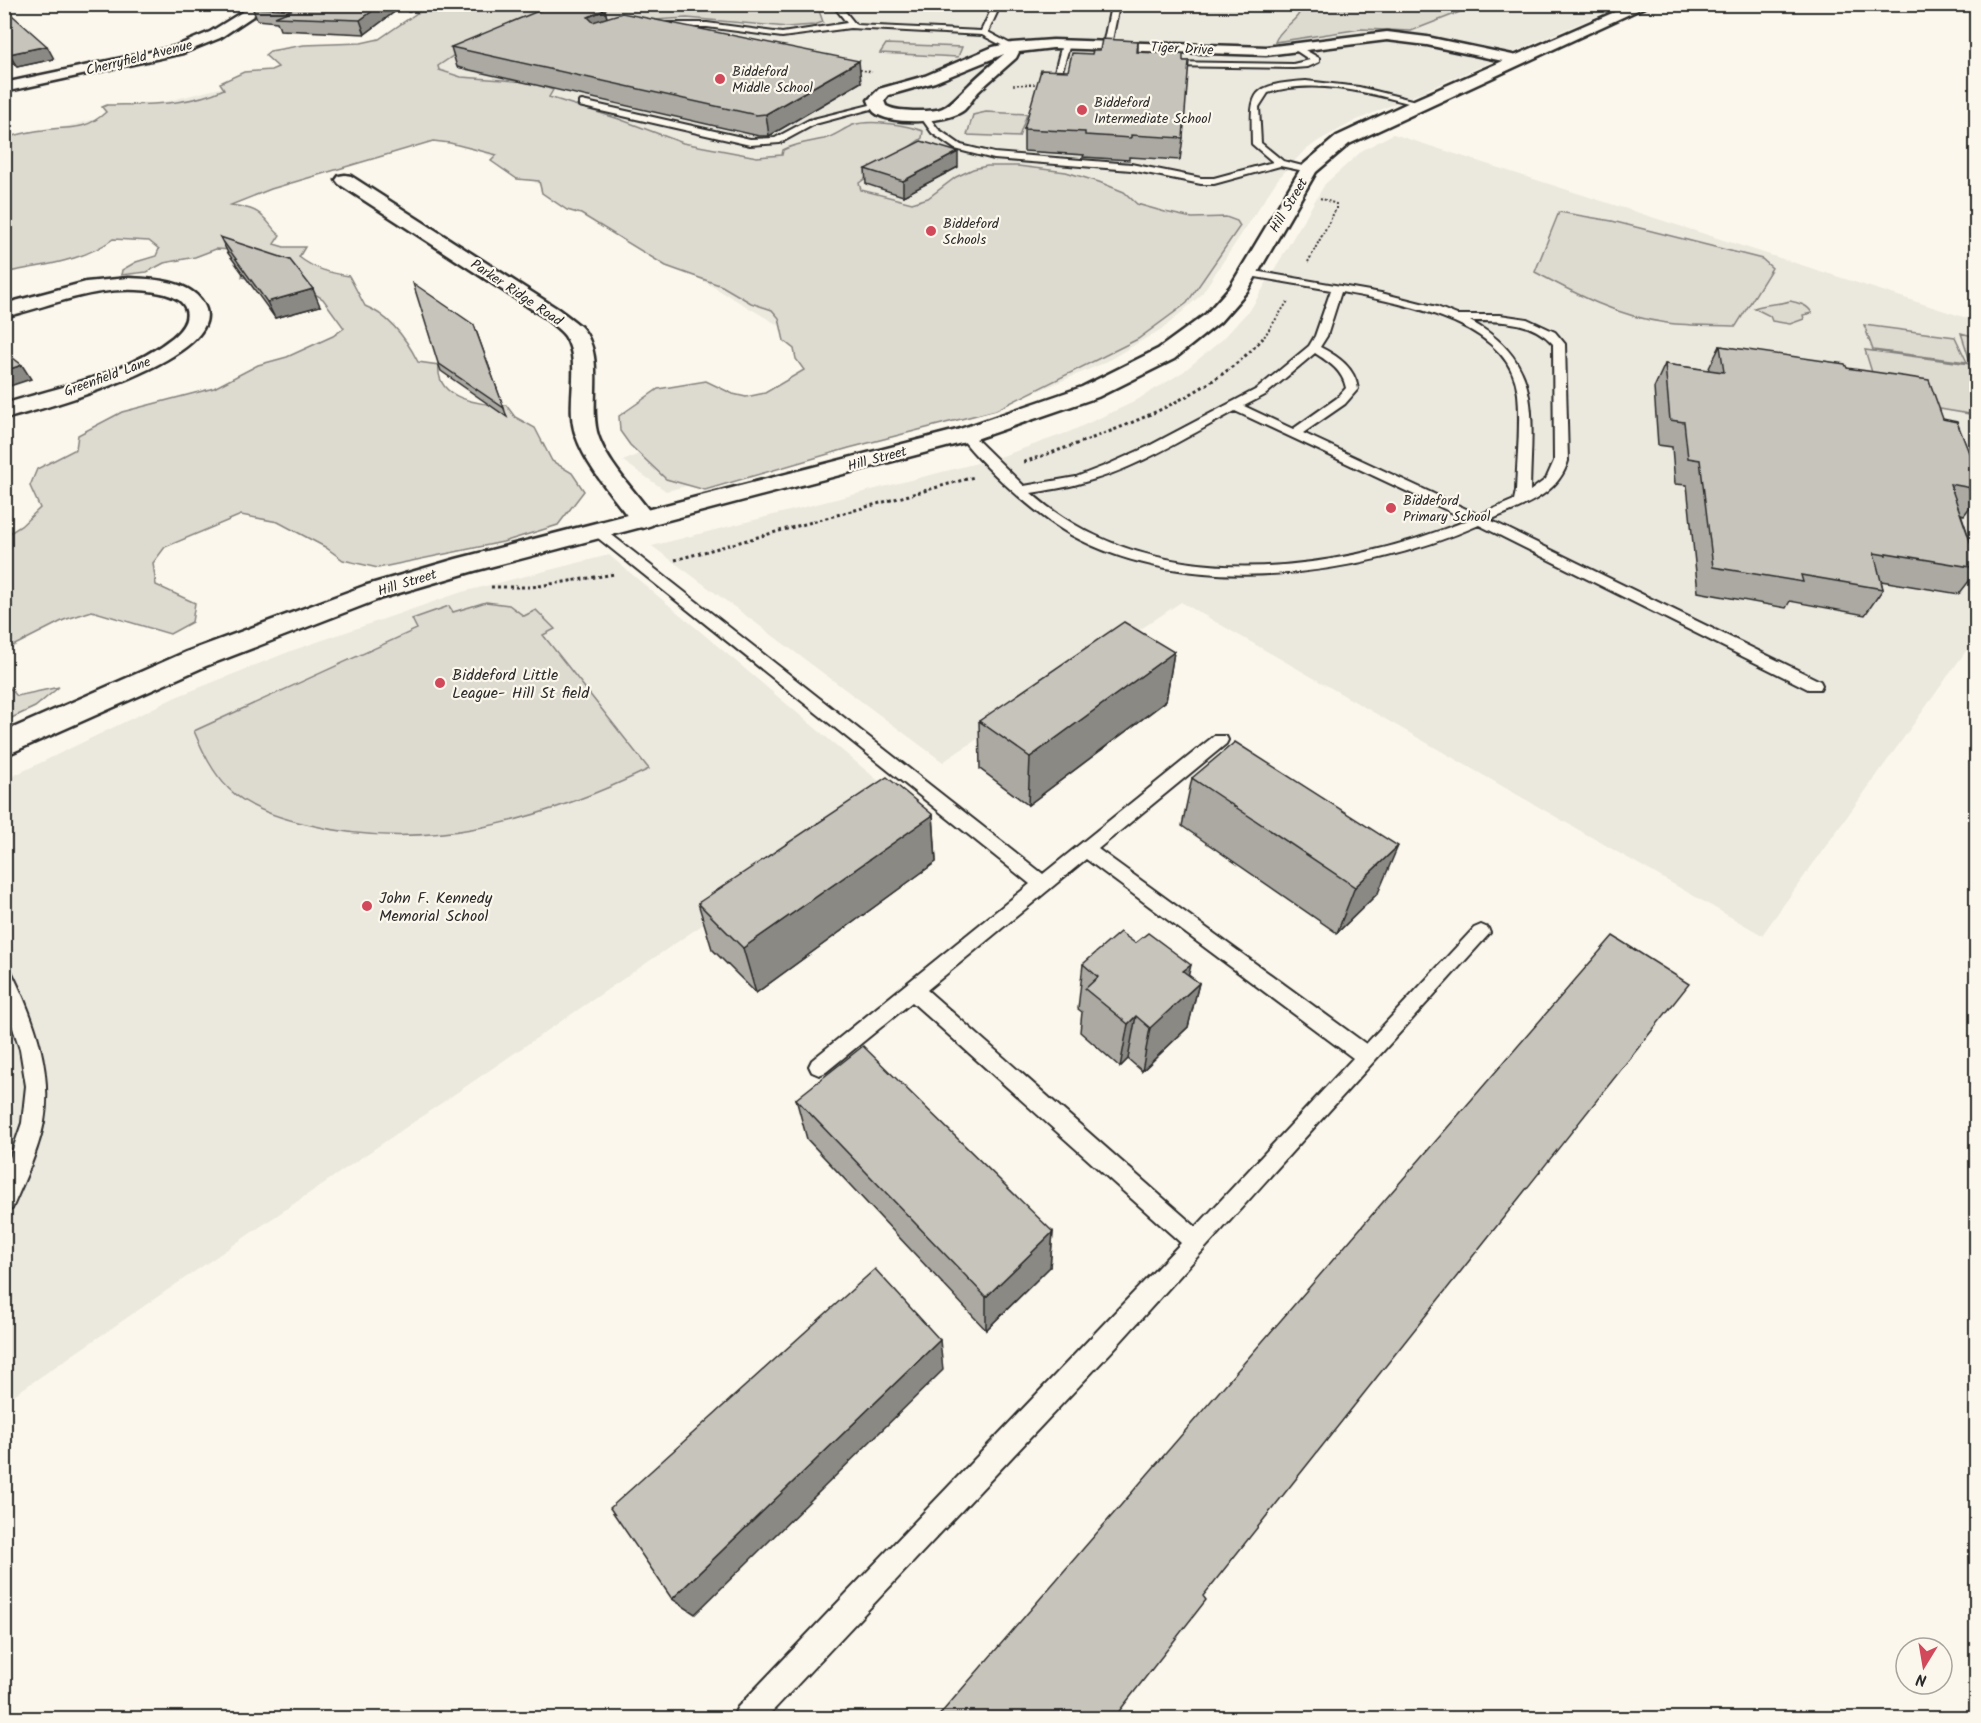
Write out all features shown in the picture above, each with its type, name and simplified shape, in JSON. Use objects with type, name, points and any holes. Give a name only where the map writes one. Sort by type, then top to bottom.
[{"type":"street","name":"Cherryfield Avenue","points":[[4,88],[184,48],[210,38],[265,4]]},
{"type":"street","name":"Hill Street","points":[[4,745],[196,659],[374,592],[465,565],[965,435],[1059,405],[1121,378],[1181,344],[1213,318],[1238,290],[1309,169],[1343,140],[1420,103],[1645,4]]},
{"type":"street","name":"Tiger Drive","points":[[878,106],[876,100],[884,92],[920,82],[987,54],[1012,47],[1066,44],[1266,51],[1379,36],[1406,38],[1517,60]]},
{"type":"street","name":"Tiger Drive","points":[[1351,39],[1412,43],[1502,67]]},
{"type":"street","points":[[878,106],[891,113],[924,116],[946,113],[958,107],[973,89],[1011,55],[1012,47]]},
{"type":"street","name":"Parker Ridge Road","points":[[345,180],[542,307],[573,332],[583,352],[586,433],[594,452],[643,520]]},
{"type":"street","name":"Greenfield Lane","points":[[4,311],[68,292],[104,286],[137,285],[165,288],[186,296],[196,308],[198,315],[196,322],[183,339],[158,357],[122,372],[4,412]]},
{"type":"lane","points":[[835,4],[854,27],[984,33],[1012,47]]},
{"type":"lane","points":[[984,33],[998,4]]},
{"type":"lane","points":[[1107,45],[1115,6],[1113,4]]},
{"type":"lane","points":[[645,26],[707,25],[782,35],[852,25]]},
{"type":"lane","points":[[1054,81],[1066,44]]},
{"type":"lane","points":[[1159,64],[1293,66],[1305,65],[1316,60],[1298,48]]},
{"type":"lane","points":[[1190,64],[1192,49]]},
{"type":"lane","points":[[1280,163],[1257,144],[1256,102],[1264,92],[1281,87],[1323,84],[1366,90],[1420,103]]},
{"type":"lane","points":[[582,104],[750,142],[769,143],[812,122],[878,106]]},
{"type":"lane","points":[[924,116],[935,131],[950,143],[984,155],[1121,166],[1201,182],[1214,181],[1280,163],[1309,169]]},
{"type":"lane","points":[[1248,273],[1419,305],[1476,328],[1490,339],[1505,352],[1521,378],[1524,407],[1523,491],[1520,502]]},
{"type":"lane","points":[[1023,490],[1055,486],[1090,476],[1152,450],[1237,407],[1261,392],[1314,348],[1321,336],[1337,288]]},
{"type":"lane","points":[[965,435],[1053,518],[1103,545],[1148,559],[1224,571],[1311,566],[1352,558],[1439,536],[1480,521],[1520,502],[1552,483],[1558,473],[1561,461],[1561,358],[1559,344],[1554,336],[1545,329],[1522,322],[1454,318]]},
{"type":"lane","points":[[1294,434],[1341,401],[1352,389],[1352,382],[1347,374],[1326,354],[1314,348]]},
{"type":"lane","points":[[1237,407],[1480,521],[1814,685]]},
{"type":"lane","points":[[598,531],[1043,884]]},
{"type":"lane","points":[[819,1066],[1220,740]]},
{"type":"lane","points":[[1086,850],[1367,1058]]},
{"type":"lane","points":[[747,1719],[1105,1342],[1481,933]]},
{"type":"lane","points":[[4,977],[33,1053],[36,1088],[33,1121],[25,1153],[4,1201]]},
{"type":"lane","points":[[913,990],[1196,1242]]},
{"type":"path","points":[[855,69],[920,82]]},
{"type":"path","points":[[1010,85],[1054,81]]},
{"type":"path","points":[[1028,90],[1029,85]]},
{"type":"shaded area","points":[[513,4],[525,7],[542,4],[817,5],[823,22],[787,27],[687,18],[654,20],[478,46],[453,56],[438,66],[439,70],[461,77],[530,82],[553,90],[549,97],[619,119],[683,143],[757,157],[782,155],[783,150],[798,144],[828,138],[860,123],[898,125],[916,129],[923,131],[922,138],[859,183],[861,190],[912,203],[928,198],[956,177],[973,169],[987,166],[1018,166],[1066,172],[1124,192],[1137,204],[1192,218],[1226,217],[1237,221],[1240,226],[1187,303],[1138,339],[996,410],[849,448],[705,490],[666,479],[630,445],[620,431],[619,416],[658,389],[706,381],[733,394],[746,397],[765,393],[804,370],[796,359],[794,349],[784,341],[779,318],[772,310],[751,303],[722,286],[666,266],[581,214],[567,210],[542,193],[539,181],[517,179],[491,161],[497,155],[450,143],[433,141],[271,189],[231,205],[248,208],[260,214],[280,235],[274,244],[284,247],[305,247],[299,257],[310,265],[349,276],[365,306],[390,322],[418,362],[439,365],[440,377],[444,386],[452,393],[473,402],[506,405],[515,417],[535,428],[552,461],[572,473],[584,491],[558,525],[503,542],[378,568],[343,560],[325,547],[278,522],[241,515],[165,547],[153,563],[156,585],[195,603],[192,622],[170,634],[92,611],[64,620],[5,650],[5,536],[21,526],[40,508],[30,486],[37,469],[76,449],[78,435],[122,412],[214,388],[258,365],[287,357],[333,336],[344,328],[323,299],[312,292],[242,277],[243,271],[233,250],[216,249],[195,257],[164,263],[147,272],[121,275],[122,270],[136,262],[156,256],[159,249],[149,241],[113,239],[75,258],[5,273],[5,138],[33,131],[76,127],[91,123],[106,112],[102,107],[107,105],[167,103],[210,95],[224,89],[220,83],[244,72],[271,70],[278,67],[265,55],[270,51],[304,45],[361,43],[379,39],[417,13],[451,5]]},
{"type":"shaded area","points":[[1302,4],[1478,5],[1411,31],[1361,29],[1275,42],[1281,32],[1298,15]]},
{"type":"shaded area","name":"Biddeford Schools","points":[[552,5],[1622,5],[1355,121],[1318,141],[1302,153],[1278,179],[1201,295],[1165,327],[1104,363],[1026,396],[964,417],[666,491],[623,461],[843,363],[449,132],[4,142]]},
{"type":"shaded area","points":[[886,44],[962,47],[958,57],[880,53]]},
{"type":"shaded area","points":[[986,112],[1027,114],[1019,137],[967,135],[973,115]]},
{"type":"shaded area","name":"Biddeford Primary School","points":[[1393,134],[1976,321],[1976,637],[1762,935],[1181,602],[943,762],[652,546],[997,458],[1069,432],[1132,403],[1183,372],[1223,339],[1252,307],[1325,184],[1363,150]]},
{"type":"shaded area","points":[[1559,212],[1612,221],[1762,259],[1772,268],[1736,326],[1675,324],[1632,316],[1582,296],[1535,272]]},
{"type":"shaded area","points":[[1790,301],[1805,306],[1812,313],[1803,315],[1804,319],[1790,324],[1772,321],[1770,316],[1754,308],[1764,305]]},
{"type":"shaded area","points":[[1864,325],[1955,337],[1967,362],[1873,350]]},
{"type":"shaded area","points":[[1961,333],[1976,337],[1976,415],[1934,408],[1875,382],[1865,350],[1971,364]]},
{"type":"shaded area","name":"John F. Kennedy Memorial School","points":[[609,555],[894,794],[5,1401],[5,780],[176,697],[291,651],[462,592]]},
{"type":"shaded area","name":"Biddeford Little League- Hill St field","points":[[486,602],[509,605],[524,616],[536,610],[555,629],[543,635],[649,769],[567,804],[525,817],[482,827],[438,833],[394,835],[350,832],[296,822],[275,815],[237,796],[208,762],[194,731],[417,629],[412,619],[449,606],[453,612]]},
{"type":"shaded area","points":[[4,682],[17,696],[59,687],[35,707],[5,721]]},
{"type":"building","points":[[251,4],[382,4],[360,20],[275,17],[292,10],[252,7]]},
{"type":"building","points":[[555,4],[576,4],[605,10],[588,17],[593,22],[622,13],[859,61],[766,114],[756,115],[451,47]]},
{"type":"building","points":[[4,8],[47,46],[9,54],[4,49]]},
{"type":"building","points":[[1102,39],[1138,41],[1137,52],[1183,54],[1183,61],[1189,61],[1183,138],[1131,135],[1131,138],[1085,135],[1085,132],[1024,129],[1041,70],[1068,71],[1072,53],[1092,54],[1093,50],[1100,50]]},
{"type":"building","points":[[921,141],[958,152],[903,181],[865,169]]},
{"type":"building","points":[[220,237],[290,260],[313,289],[267,302]]},
{"type":"building","points":[[413,283],[474,325],[504,408],[438,363]]},
{"type":"building","points":[[1720,346],[1845,364],[1847,368],[1929,380],[1943,419],[1957,422],[1977,473],[1977,489],[1950,484],[1977,561],[1977,568],[1874,553],[1883,589],[1801,575],[1803,582],[1713,567],[1700,460],[1688,458],[1684,422],[1670,420],[1665,364],[1724,372]]},
{"type":"building","points":[[4,351],[22,365],[4,371]]},
{"type":"building","points":[[1124,622],[1174,652],[1030,757],[979,721]]},
{"type":"building","points":[[1235,742],[1398,846],[1355,887],[1192,778]]},
{"type":"building","points":[[887,777],[933,815],[743,948],[698,903]]},
{"type":"building","points":[[1120,932],[1135,943],[1148,933],[1191,965],[1183,971],[1199,983],[1150,1028],[1136,1016],[1128,1024],[1085,989],[1098,977],[1083,964]]},
{"type":"building","points":[[1613,936],[1689,984],[1203,1596],[1206,1600],[1113,1719],[936,1719]]},
{"type":"building","points":[[863,1046],[1053,1232],[986,1297],[796,1099]]},
{"type":"building","points":[[875,1269],[940,1340],[672,1599],[610,1508]]},
{"type":"place","name":"Biddeford Middle School","points":[[720,79]]},
{"type":"place","name":"Biddeford Intermediate School","points":[[1082,110]]},
{"type":"place","name":"Biddeford Schools","points":[[931,231]]},
{"type":"place","name":"Biddeford Primary School","points":[[1391,508]]},
{"type":"place","name":"Biddeford Little League- Hill St field","points":[[440,683]]},
{"type":"place","name":"John F. Kennedy Memorial School","points":[[367,906]]}]
